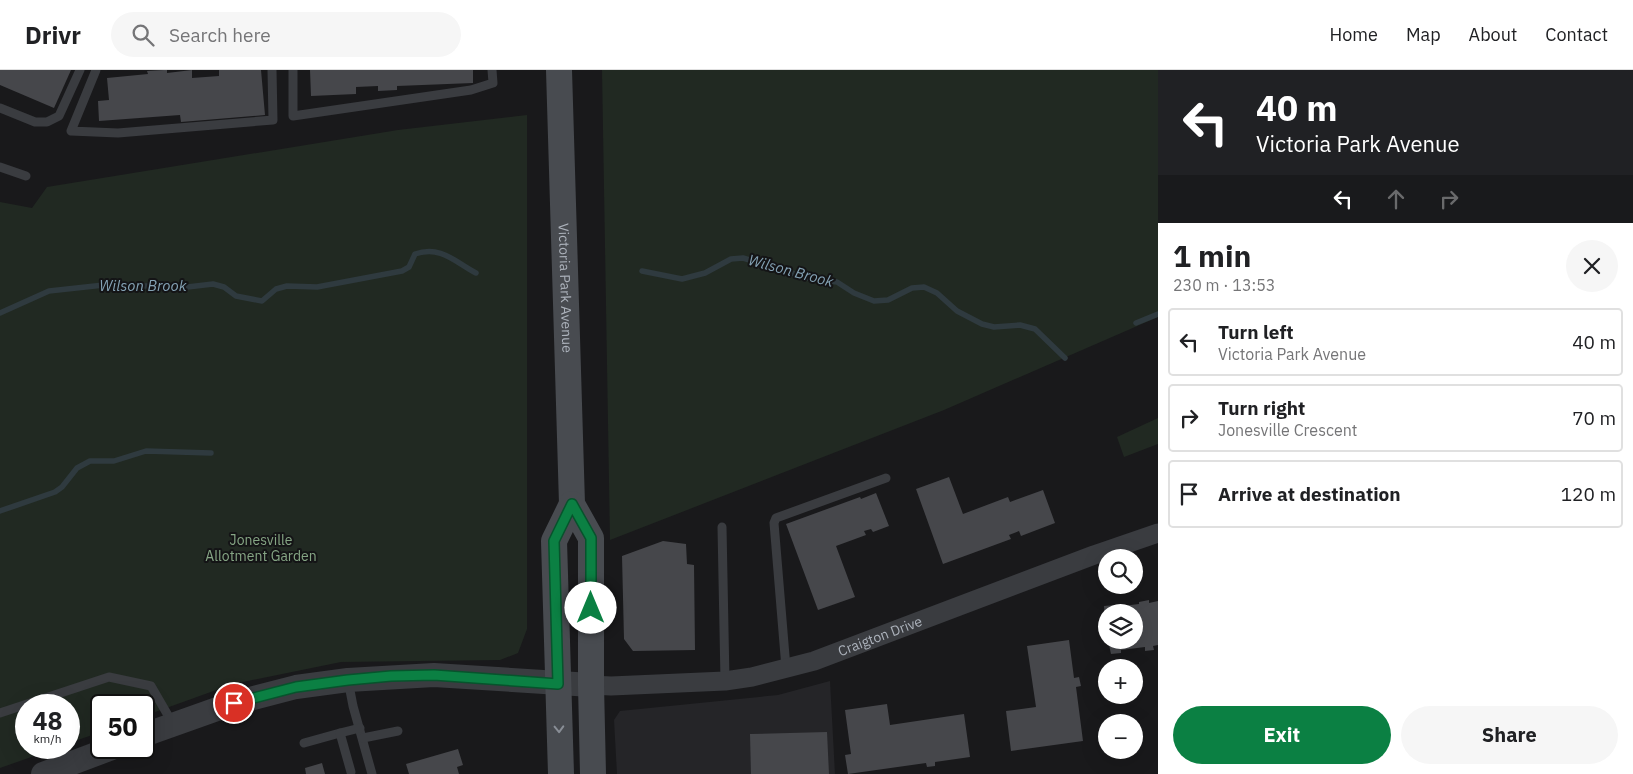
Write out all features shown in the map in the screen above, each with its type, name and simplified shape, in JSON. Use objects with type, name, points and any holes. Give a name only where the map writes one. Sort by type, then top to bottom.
[{"type":"main road","name":"Victoria Park Avenue","points":[[559,70],[572,504],[591,538],[593,774]]},
{"type":"main road","name":"Victoria Park Avenue","points":[[561,774],[554,541],[572,504]]},
{"type":"street","name":"Craigton Drive","points":[[591,686],[726,681],[752,677],[814,661],[1094,555],[1158,533]]},
{"type":"street","points":[[155,731],[234,703],[296,687],[348,680],[434,675],[591,686]]},
{"type":"street","points":[[43,774],[90,756]]},
{"type":"lane","points":[[0,108],[35,122],[47,122],[59,116],[80,70]]},
{"type":"lane","points":[[96,70],[71,131],[118,133],[273,120],[272,70]]},
{"type":"lane","points":[[293,70],[293,116],[471,90],[493,83],[492,70]]},
{"type":"lane","points":[[0,167],[26,176]]},
{"type":"lane","points":[[786,668],[774,523],[776,518],[886,478]]},
{"type":"lane","points":[[722,527],[726,681]]},
{"type":"lane","points":[[0,713],[109,677],[151,686],[173,724]]},
{"type":"lane","points":[[348,680],[353,706],[372,774]]},
{"type":"lane","points":[[304,743],[360,728]]},
{"type":"lane","points":[[363,738],[398,731]]},
{"type":"lane","points":[[340,733],[351,772]]},
{"type":"shaded area","points":[[830,681],[835,774],[617,774],[614,720],[620,711],[778,695]]},
{"type":"green space","points":[[602,70],[1158,70],[1158,317],[944,410],[610,540]]},
{"type":"green space","name":"Jonesville Allotment Garden","points":[[527,115],[527,629],[518,653],[500,660],[341,662],[233,684],[155,712],[155,694],[90,694],[90,736],[80,739],[80,694],[15,694],[15,759],[26,759],[0,768],[0,202],[32,208],[47,187],[398,130]]},
{"type":"green space","points":[[1158,418],[1158,444],[1124,457],[1117,437]]},
{"type":"building","points":[[0,70],[71,70],[54,108],[0,85]]},
{"type":"building","points":[[167,70],[167,73],[192,70],[192,78],[219,76],[219,70],[261,70],[265,115],[181,122],[180,115],[99,121],[98,101],[109,100],[107,78],[148,74],[147,71]]},
{"type":"building","points":[[310,70],[473,70],[473,83],[397,86],[397,90],[378,91],[378,86],[356,87],[356,94],[311,96]]},
{"type":"building","points":[[949,477],[963,514],[1008,497],[1010,502],[1043,490],[1055,523],[1021,536],[1019,531],[1009,535],[1011,539],[943,564],[916,489]]},
{"type":"building","points":[[876,493],[889,526],[873,532],[871,529],[864,531],[866,535],[836,546],[855,597],[818,610],[786,524]]},
{"type":"building","points":[[663,541],[686,544],[687,564],[694,565],[695,650],[633,651],[624,639],[622,556]]},
{"type":"building","points":[[1149,600],[1149,603],[1158,601],[1158,645],[1153,646],[1154,650],[1145,651],[1145,647],[1143,647],[1143,604],[1139,604],[1139,602]]},
{"type":"building","points":[[1069,640],[1074,678],[1079,677],[1081,686],[1076,687],[1083,741],[1011,751],[1006,711],[1036,707],[1027,646]]},
{"type":"building","points":[[1110,649],[1129,649],[1121,650],[1121,653],[1111,654]]},
{"type":"building","points":[[887,704],[890,725],[964,714],[970,757],[935,762],[935,766],[927,767],[926,763],[848,774],[845,755],[851,754],[845,710]]},
{"type":"building","points":[[827,732],[829,774],[751,774],[750,734]]},
{"type":"building","points":[[458,749],[463,765],[457,767],[459,774],[409,774],[406,764]]},
{"type":"building","points":[[322,763],[325,774],[306,774],[305,768]]},
{"type":"waterway","name":"Wilson Brook","points":[[0,313],[49,291],[113,284],[179,288],[213,284],[224,287],[236,296],[262,301],[276,289],[287,286],[317,287],[402,271],[409,267],[415,254],[424,252],[440,253],[476,273]]},
{"type":"waterway","name":"Wilson Brook","points":[[642,271],[682,279],[705,273],[731,259],[743,258],[808,278],[837,282],[854,293],[874,301],[888,300],[912,288],[924,287],[937,293],[957,311],[982,324],[994,327],[1020,325],[1035,329],[1065,358]]},
{"type":"waterway","name":"Wilson Brook","points":[[1136,323],[1158,314]]},
{"type":"waterway","points":[[0,511],[55,492],[62,487],[77,468],[90,461],[114,461],[146,451],[211,453]]},
{"type":"route","points":[[234,703],[296,687],[391,676],[434,675],[558,684],[554,541],[572,504],[591,538],[591,608]]}]
